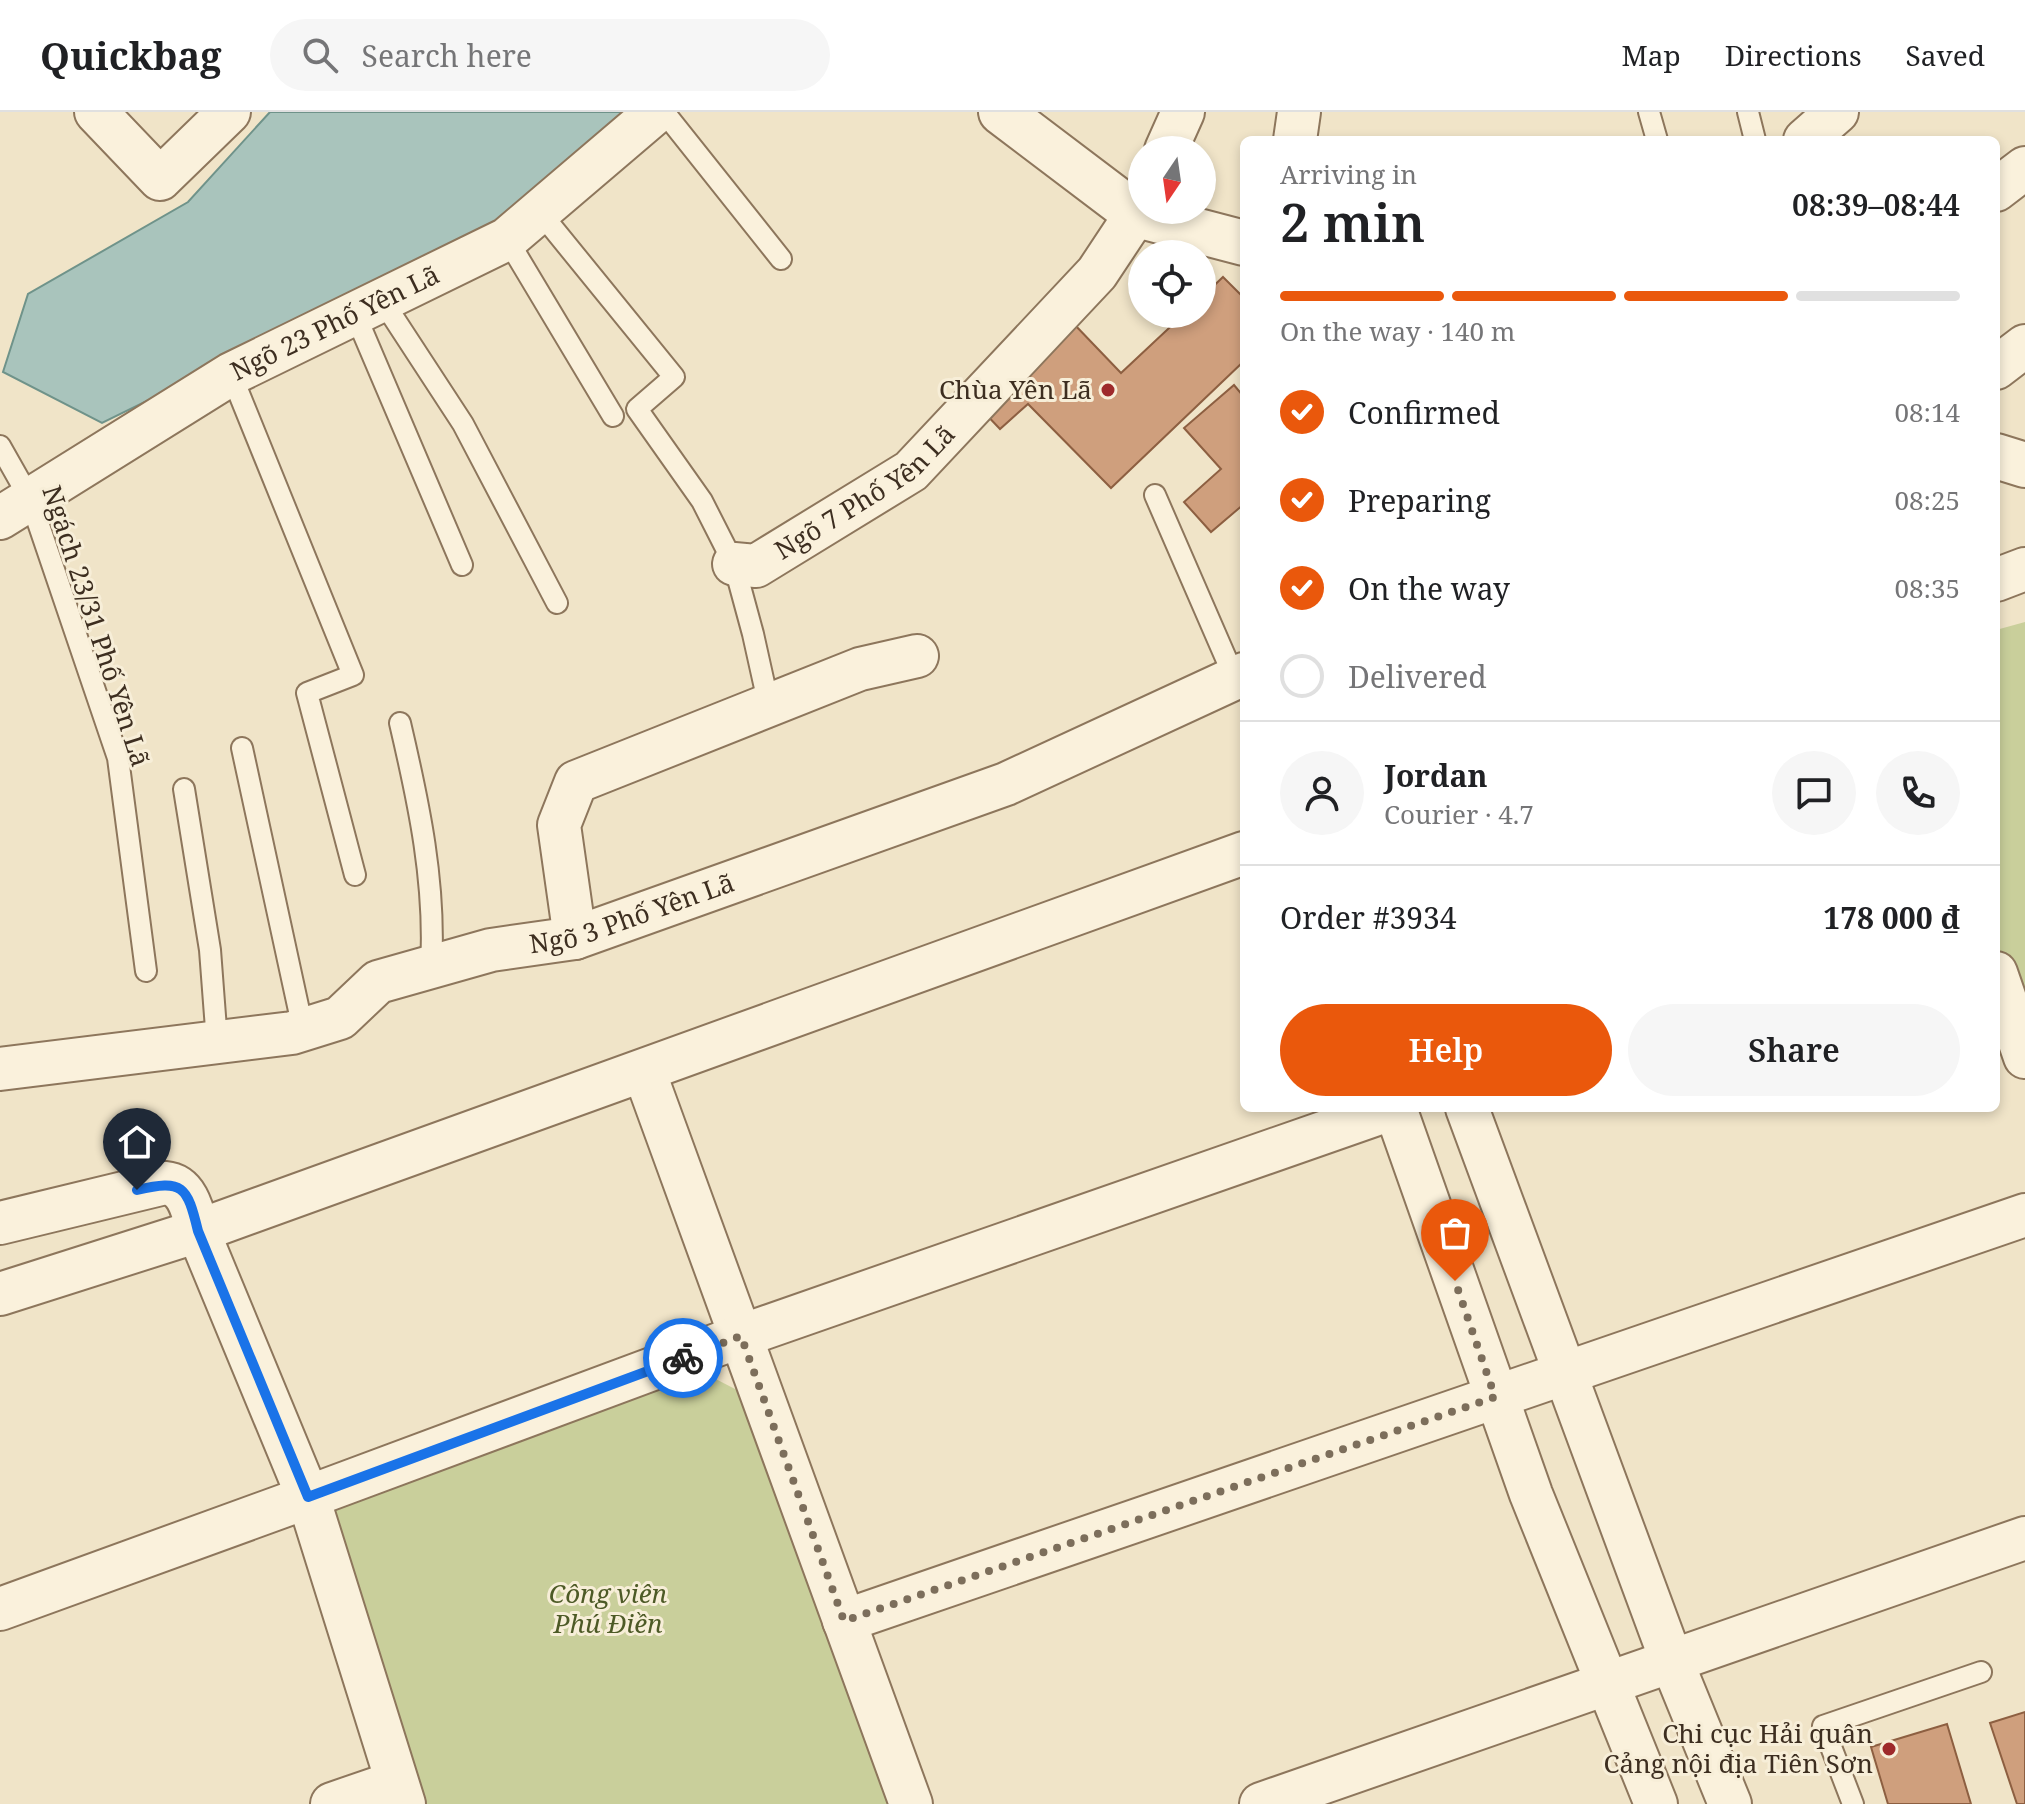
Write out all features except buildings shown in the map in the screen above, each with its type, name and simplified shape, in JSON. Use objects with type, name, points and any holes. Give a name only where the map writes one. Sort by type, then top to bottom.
[{"type":"street","points":[[96,112],[160,179],[229,112]]},
{"type":"street","name":"Ngõ 23 Phố Yên Lã","points":[[15,508],[231,374],[507,239],[656,112]]},
{"type":"street","points":[[1001,112],[1128,202]]},
{"type":"street","points":[[1172,136],[1183,112]]},
{"type":"street","points":[[1296,136],[1299,112]]},
{"type":"street","points":[[1810,136],[1837,112]]},
{"type":"street","points":[[2000,187],[2025,168]]},
{"type":"street","name":"Ngõ 7 Phố Yên Lã","points":[[734,564],[756,566],[911,471],[1097,273],[1130,224]]},
{"type":"street","points":[[1184,224],[1240,242]]},
{"type":"street","points":[[2000,365],[2025,346]]},
{"type":"street","points":[[2000,578],[2025,569]]},
{"type":"street","points":[[575,938],[559,825],[576,782],[860,669],[917,656]]},
{"type":"street","name":"Ngõ 3 Phố Yên Lã","points":[[0,1069],[217,1042],[303,1029],[340,1018],[378,982],[491,950],[575,938],[1006,784],[1239,676]]},
{"type":"street","points":[[0,1294],[198,1231],[1240,854]]},
{"type":"street","points":[[2000,985],[2025,1057]]},
{"type":"street","points":[[644,1071],[911,1804]]},
{"type":"street","points":[[0,1609],[741,1336],[1384,1112]]},
{"type":"street","points":[[1396,1112],[1495,1397],[1656,1804]]},
{"type":"street","points":[[1469,1112],[1672,1662],[1730,1804]]},
{"type":"street","points":[[0,1223],[165,1183],[173,1184],[186,1194],[198,1231],[308,1497],[400,1793],[332,1804]]},
{"type":"street","points":[[844,1621],[2025,1215]]},
{"type":"street","points":[[1261,1804],[2025,1538]]},
{"type":"lane","points":[[664,112],[781,259]]},
{"type":"lane","points":[[1649,112],[1656,136]]},
{"type":"lane","points":[[1748,112],[1754,136]]},
{"type":"lane","points":[[539,211],[674,377],[637,409],[702,501],[734,564],[769,706]]},
{"type":"lane","points":[[507,239],[613,416]]},
{"type":"lane","points":[[369,307],[462,565]]},
{"type":"lane","points":[[369,307],[463,424],[557,603]]},
{"type":"lane","points":[[231,374],[353,675],[307,693],[355,875]]},
{"type":"lane","name":"Ngách 23/31 Phố Yên Lã","points":[[0,446],[15,508],[118,758],[146,971]]},
{"type":"lane","points":[[1155,495],[1239,676]]},
{"type":"lane","points":[[400,723],[420,805],[434,921],[431,967]]},
{"type":"lane","points":[[242,748],[303,1029]]},
{"type":"lane","points":[[184,789],[210,950],[217,1042]]},
{"type":"lane","points":[[1853,1804],[1823,1726],[1981,1672]]},
{"type":"green space","points":[[2025,622],[2025,1020],[2000,952],[2000,629]]},
{"type":"green space","name":"Công viên Phú Điền","points":[[700,1371],[737,1390],[892,1804],[423,1804],[323,1511]]},
{"type":"water","points":[[270,112],[626,112],[544,206],[102,423],[3,372],[28,294],[188,202]]},
{"type":"way so far","points":[[683,1358],[741,1336],[844,1621],[1495,1397],[1455,1281]]},
{"type":"place","name":"Chùa Yên Lã","points":[[1108,390]]},
{"type":"place","name":"Chi cục Hải quân Cảng nội địa Tiên Sơn","points":[[1889,1749]]},
{"type":"route","points":[[137,1190],[165,1183],[173,1184],[186,1194],[198,1231],[308,1497],[683,1358]]}]
